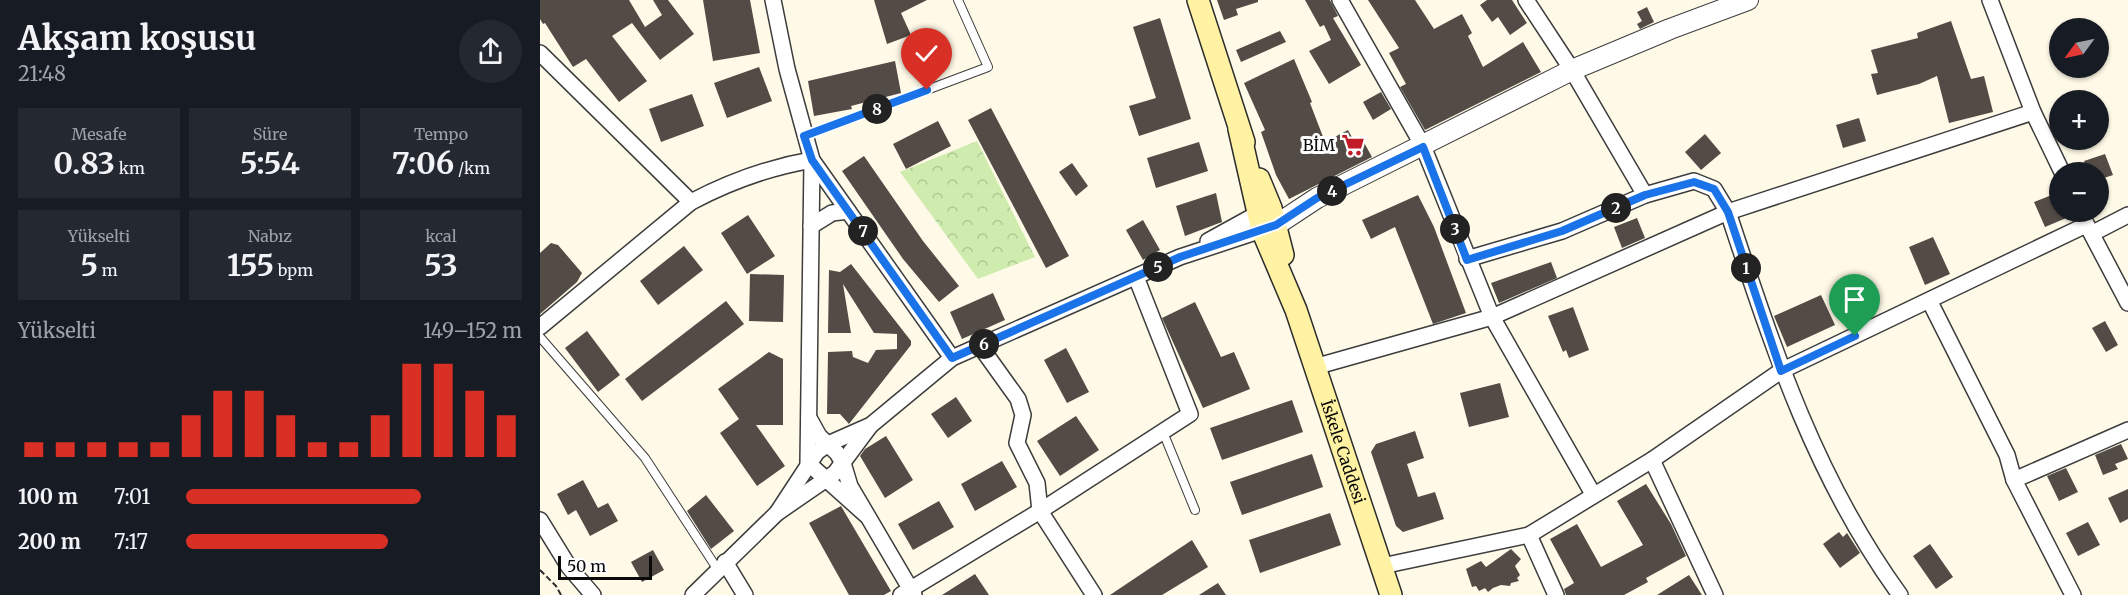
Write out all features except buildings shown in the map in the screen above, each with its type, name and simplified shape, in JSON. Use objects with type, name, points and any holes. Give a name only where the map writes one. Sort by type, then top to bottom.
[{"type":"main road","name":"İskele Caddesi","points":[[1198,0],[1266,219],[1391,595]]},
{"type":"street","points":[[775,0],[787,69],[812,160],[952,358]]},
{"type":"street","points":[[1340,0],[1423,147],[1492,317],[1593,494]]},
{"type":"street","points":[[1526,0],[1572,70],[1645,195]]},
{"type":"street","points":[[777,513],[808,463],[828,444],[871,424],[952,358],[1317,198],[1423,147],[1572,70],[1670,29],[1748,0]]},
{"type":"street","points":[[1990,0],[2033,112],[2057,162]]},
{"type":"street","points":[[540,53],[691,202]]},
{"type":"street","points":[[1325,364],[1492,317],[1728,212],[2033,112]]},
{"type":"street","points":[[540,327],[691,202],[714,189],[784,165],[812,160]]},
{"type":"street","points":[[812,160],[808,463],[866,515]]},
{"type":"street","points":[[1467,260],[1562,231],[1645,195],[1694,182],[1714,189],[1728,212],[1781,371],[1829,481],[1868,550],[1900,595]]},
{"type":"street","points":[[811,226],[832,213],[849,211]]},
{"type":"street","points":[[1382,566],[1529,535],[1652,460],[1781,371],[1930,302],[2086,223],[2128,215]]},
{"type":"street","points":[[2086,223],[2128,303]]},
{"type":"street","points":[[808,416],[819,436],[843,463],[850,486],[908,593],[1190,414],[1136,277]]},
{"type":"street","points":[[1930,302],[2007,455],[2014,480],[2073,595]]},
{"type":"street","points":[[980,346],[1018,399],[1023,415],[1017,443],[1037,483],[1040,511],[1094,595]]},
{"type":"street","points":[[693,595],[777,513],[825,480],[843,463],[871,424]]},
{"type":"street","points":[[2014,480],[2128,431]]},
{"type":"street","points":[[1652,460],[1715,595]]},
{"type":"street","points":[[540,520],[569,567],[593,595]]},
{"type":"street","points":[[1529,535],[1556,595]]},
{"type":"street","points":[[721,566],[746,595]]},
{"type":"lane","points":[[804,136],[988,67],[958,0]]},
{"type":"lane","points":[[540,337],[645,458],[721,566]]},
{"type":"lane","points":[[1163,432],[1195,510]]},
{"type":"path","points":[[540,570],[556,586],[561,595]]},
{"type":"green space","points":[[977,141],[1035,257],[978,279],[900,172]]},
{"type":"place","name":"BİM","points":[[1353,145]]},
{"type":"route","points":[[927,90],[804,136],[812,160],[952,358],[1180,257],[1276,225],[1317,198],[1423,147],[1467,260],[1562,231],[1645,195],[1694,182],[1714,189],[1728,212],[1781,371],[1855,336]]}]
